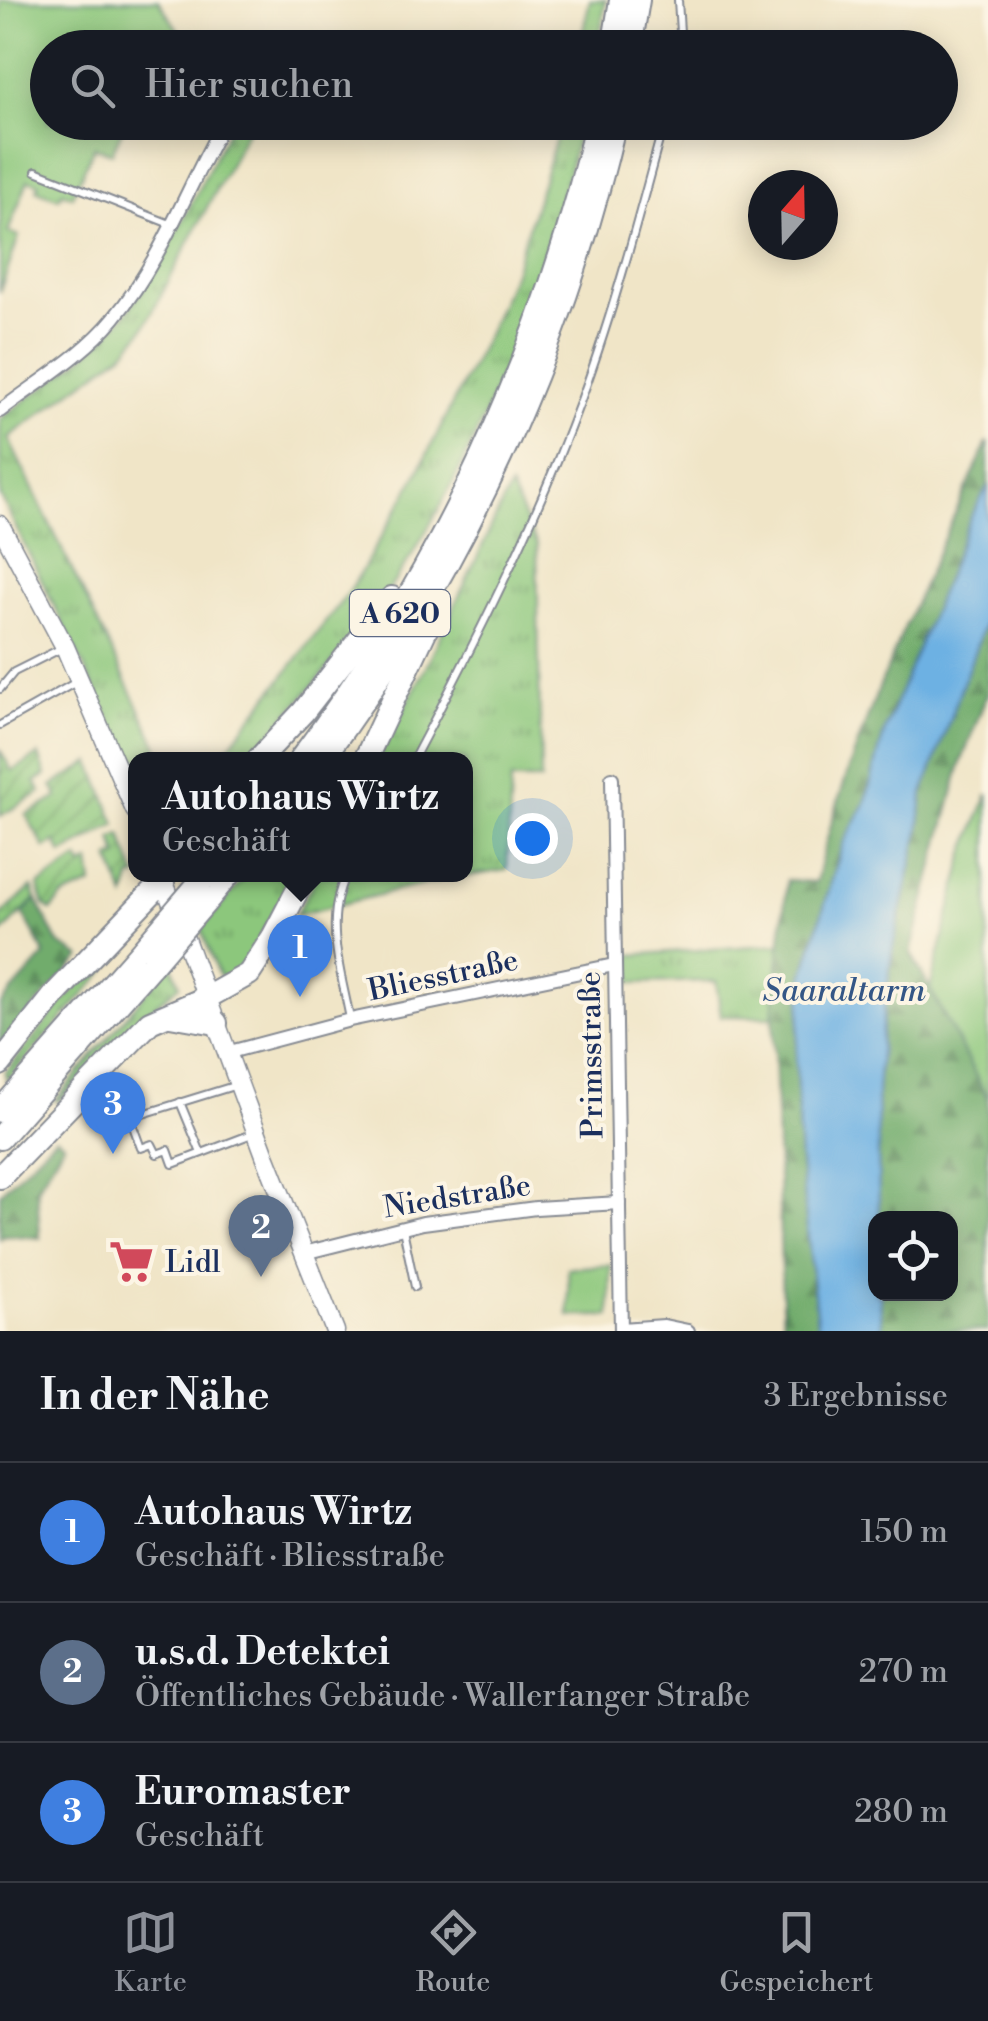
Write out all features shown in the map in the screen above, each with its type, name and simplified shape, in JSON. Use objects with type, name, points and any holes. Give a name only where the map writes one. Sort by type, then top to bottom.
[{"type":"highway","points":[[616,30],[621,0]]},
{"type":"highway","points":[[633,30],[638,0]]},
{"type":"highway","name":"A 620","points":[[305,752],[396,620],[462,502],[544,309],[592,140]]},
{"type":"highway","name":"A 620","points":[[326,752],[411,628],[476,510],[560,313],[611,140]]},
{"type":"highway","points":[[266,752],[376,621],[483,456]]},
{"type":"highway","points":[[368,752],[429,626],[476,510]]},
{"type":"highway","points":[[0,1064],[69,979],[158,882]]},
{"type":"highway","points":[[0,1177],[142,1029],[249,974],[274,937],[302,882]]},
{"type":"highway","points":[[0,1138],[206,884]]},
{"type":"highway","points":[[0,1112],[147,957]]},
{"type":"highway","points":[[161,1016],[182,1015],[216,1023]]},
{"type":"main road","points":[[0,526],[64,646],[128,794]]},
{"type":"main road","points":[[163,882],[334,1331]]},
{"type":"street","points":[[0,410],[100,334],[144,276],[214,140]]},
{"type":"street","name":"Primsstraße","points":[[612,778],[621,1330]]},
{"type":"street","name":"Bliesstraße","points":[[226,1052],[350,1020],[614,964]]},
{"type":"street","name":"Niedstraße","points":[[304,1253],[403,1228],[496,1213],[620,1203]]},
{"type":"street","points":[[621,1330],[664,1326],[688,1331]]},
{"type":"lane","points":[[678,0],[680,30]]},
{"type":"lane","points":[[416,752],[536,512],[581,400],[616,298],[659,140]]},
{"type":"lane","points":[[36,171],[170,224]]},
{"type":"lane","points":[[0,689],[14,672],[64,646]]},
{"type":"lane","points":[[0,725],[79,680]]},
{"type":"lane","points":[[343,882],[333,910],[334,932],[350,1020]]},
{"type":"lane","points":[[238,1084],[130,1118],[141,1148],[152,1144],[156,1154],[168,1150],[173,1164],[256,1132]]},
{"type":"lane","points":[[180,1102],[201,1153]]},
{"type":"lane","points":[[403,1228],[416,1288]]},
{"type":"green space","points":[[0,0],[158,0],[178,30],[30,30],[30,140],[118,140],[112,153],[94,147],[72,196],[62,192],[59,198],[37,190],[39,183],[28,180],[8,232],[19,236],[0,292]]},
{"type":"green space","points":[[590,0],[606,0],[601,30],[583,30]]},
{"type":"green space","points":[[223,140],[242,140],[144,328],[126,351],[8,438],[161,752],[128,752],[128,757],[0,495],[0,419],[108,334],[145,287]]},
{"type":"green space","points":[[556,140],[577,140],[549,240],[508,358],[429,527],[362,626],[254,752],[221,752],[351,589],[411,486],[489,331],[514,272]]},
{"type":"green space","points":[[988,441],[988,486],[970,519],[885,730],[865,804],[843,844],[804,974],[796,1059],[800,1160],[818,1331],[783,1331],[773,1017],[787,880],[816,882],[869,713]]},
{"type":"green space","points":[[510,487],[537,545],[541,780],[511,780],[507,870],[473,875],[473,752],[381,752],[424,671]]},
{"type":"green space","points":[[988,614],[988,692],[961,763],[911,953],[988,1099],[988,1331],[882,1331],[880,1301],[958,1301],[958,1211],[879,1211],[877,1091],[882,1025],[892,951],[919,831],[923,793]]},
{"type":"green space","points":[[0,750],[12,771],[39,755],[46,775],[35,782],[41,792],[0,816]]},
{"type":"green space","points":[[91,762],[116,824],[62,854],[56,842],[45,848],[26,815],[58,797],[52,786]]},
{"type":"green space","points":[[988,794],[988,1099],[930,988],[965,853]]},
{"type":"green space","points":[[121,834],[128,853],[130,882],[125,897],[110,858],[118,855],[112,839]]},
{"type":"green space","points":[[78,859],[82,866],[90,862],[93,884],[62,897],[51,911],[44,905],[38,886]]},
{"type":"green space","points":[[241,882],[292,882],[244,966],[230,977],[219,976],[201,929]]},
{"type":"green space","points":[[313,882],[433,882],[296,915]]},
{"type":"green space","points":[[32,887],[36,899],[0,935],[0,916]]},
{"type":"green space","points":[[36,899],[59,944],[81,957],[0,1045],[0,1005],[45,955],[23,913]]},
{"type":"green space","points":[[148,916],[154,916],[7,1081],[5,1073],[64,1001]]},
{"type":"green space","points":[[781,944],[773,1017],[721,1016],[716,981],[632,983],[630,955]]},
{"type":"green space","points":[[171,963],[180,985],[55,1101]]},
{"type":"green space","points":[[56,1137],[64,1143],[37,1188],[40,1238],[5,1235],[0,1239],[0,1193]]},
{"type":"green space","points":[[611,1265],[610,1316],[569,1316],[568,1268]]},
{"type":"water","name":"Saaraltarm","points":[[988,486],[988,614],[923,793],[919,831],[892,951],[882,1025],[877,1091],[879,1211],[868,1211],[868,1301],[880,1301],[882,1331],[818,1331],[800,1160],[796,1059],[804,974],[843,844],[865,804],[885,730],[970,519]]},
{"type":"place","name":"Autohaus Wirtz","points":[[300,997]]},
{"type":"place","name":"Euromaster","points":[[113,1154]]},
{"type":"place","name":"Lidl","points":[[132,1262]]},
{"type":"place","name":"u.s.d. Detektei","points":[[261,1277]]}]
